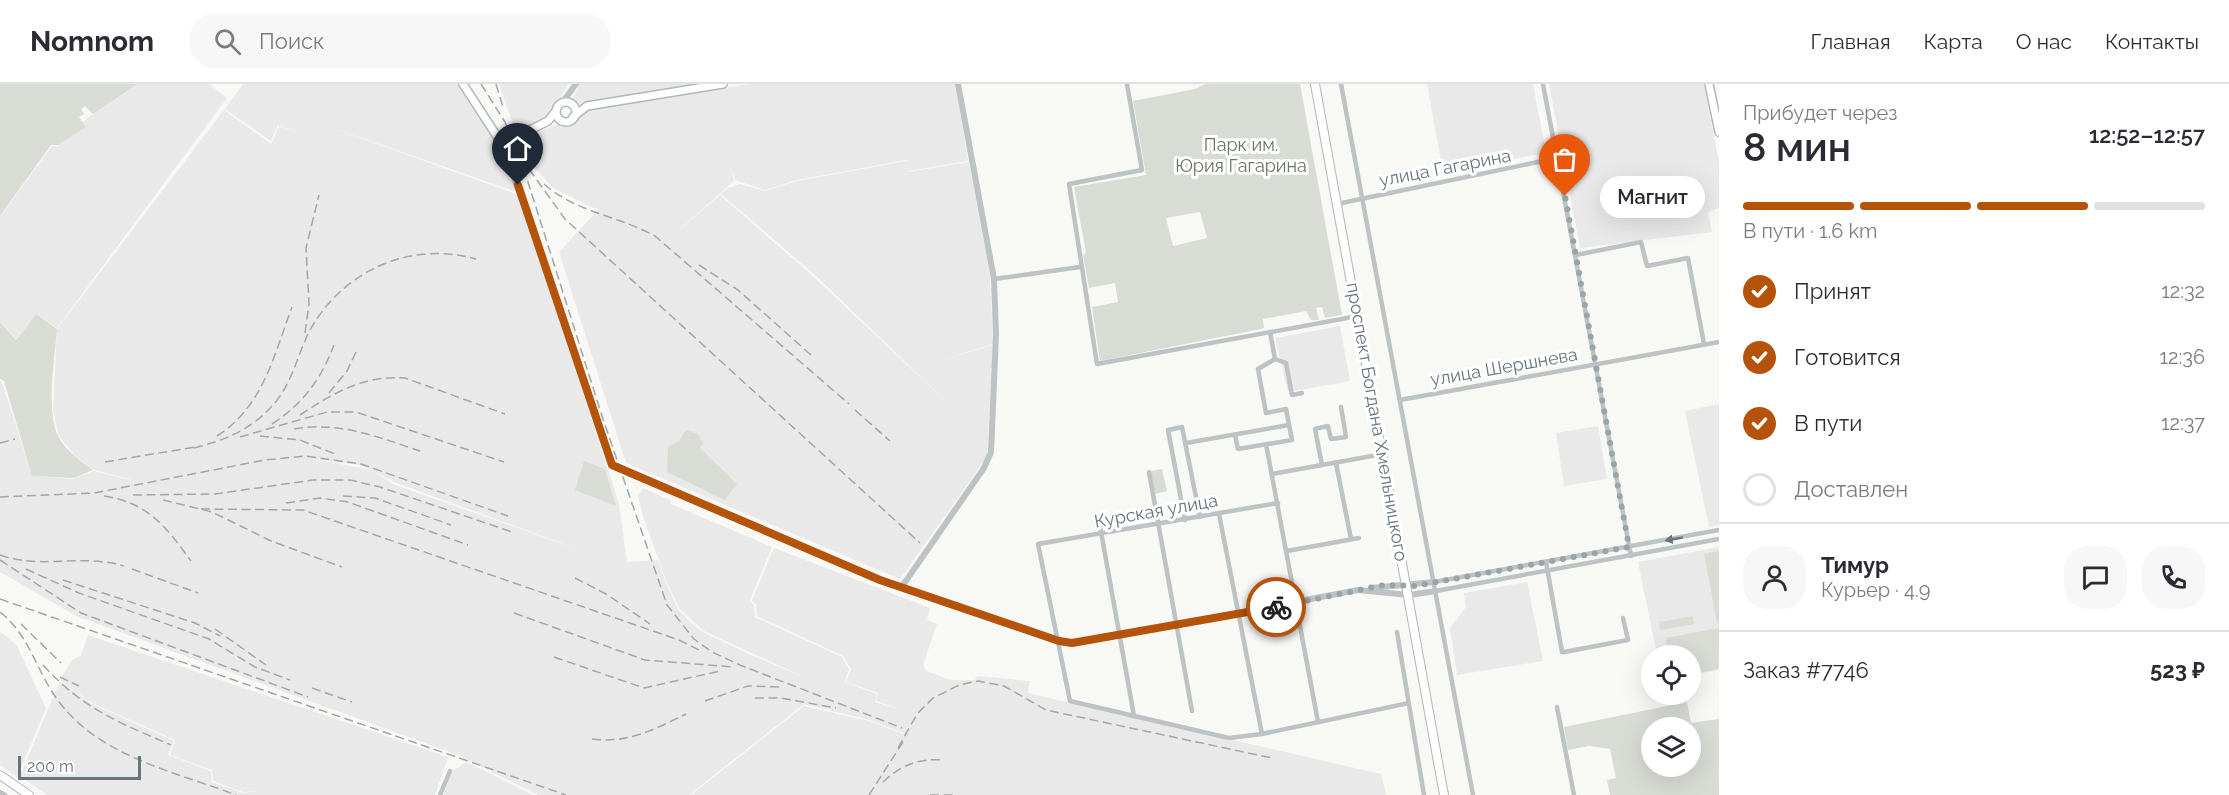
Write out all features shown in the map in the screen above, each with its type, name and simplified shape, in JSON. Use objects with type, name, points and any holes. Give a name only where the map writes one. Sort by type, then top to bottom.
[{"type":"main road","points":[[463,84],[502,144],[548,121],[562,103],[587,106],[722,84]]},
{"type":"main road","name":"проспект Богдана Хмельницкого","points":[[1315,84],[1444,795]]},
{"type":"main road","points":[[1709,84],[1719,131]]},
{"type":"main road","points":[[573,104],[573,117]]},
{"type":"main road","points":[[548,121],[567,122],[587,106]]},
{"type":"main road","points":[[556,111],[560,121]]},
{"type":"main road","points":[[0,775],[29,795]]},
{"type":"street","points":[[562,103],[576,84]]},
{"type":"street","points":[[901,588],[984,468],[991,452],[996,334],[994,279],[958,84]]},
{"type":"street","points":[[1127,84],[1142,170],[1069,184],[1080,267],[1097,364],[1358,316]]},
{"type":"street","points":[[1341,84],[1473,795]]},
{"type":"street","points":[[1543,84],[1631,556]]},
{"type":"street","points":[[572,92],[573,104]]},
{"type":"street","points":[[502,144],[560,307],[612,465],[819,556],[901,588],[1059,641],[1072,643],[1120,635],[1358,590],[1434,582],[1719,530]]},
{"type":"street","name":"улица Гагарина","points":[[1337,204],[1557,158]]},
{"type":"street","points":[[1576,255],[1641,242],[1647,266],[1688,258],[1704,344]]},
{"type":"street","points":[[994,279],[1080,267]]},
{"type":"street","points":[[1270,332],[1275,359]]},
{"type":"street","name":"улица Шершнева","points":[[1400,400],[1719,342]]},
{"type":"street","points":[[1275,359],[1286,363],[1292,394],[1302,393]]},
{"type":"street","points":[[1235,435],[1238,450],[1292,440],[1286,409],[1266,413],[1258,369],[1275,359]]},
{"type":"street","points":[[1318,442],[1346,437],[1341,407]]},
{"type":"street","points":[[1186,443],[1289,425]]},
{"type":"street","points":[[1322,465],[1316,429],[1328,426],[1331,439]]},
{"type":"street","points":[[1185,520],[1168,430],[1182,427],[1200,517]]},
{"type":"street","points":[[1266,444],[1318,722]]},
{"type":"street","points":[[1272,474],[1383,454]]},
{"type":"street","points":[[1336,462],[1351,539]]},
{"type":"street","points":[[1149,472],[1192,711]]},
{"type":"street","name":"Курская улица","points":[[1059,641],[1038,544],[1278,503]]},
{"type":"street","points":[[1219,514],[1262,734]]},
{"type":"street","points":[[1098,515],[1134,716]]},
{"type":"street","points":[[1287,551],[1359,538]]},
{"type":"street","points":[[1358,590],[1409,595],[1719,539]]},
{"type":"street","points":[[1546,562],[1564,652],[1628,640],[1623,618]]},
{"type":"street","points":[[1397,632],[1424,795]]},
{"type":"street","points":[[1059,641],[1070,701],[1229,738],[1262,734],[1408,703]]},
{"type":"street","points":[[1557,707],[1574,795]]},
{"type":"street","points":[[440,795],[450,771]]},
{"type":"street","points":[[0,792],[5,795]]},
{"type":"shaded area","points":[[139,84],[209,84],[227,98],[57,328],[36,314],[16,339],[0,321],[0,217],[52,146],[57,146],[86,127],[83,123],[87,118]]},
{"type":"shaded area","points":[[243,84],[460,84],[498,144],[519,193],[316,122],[519,195],[619,504],[627,562],[658,560],[666,583],[678,609],[703,632],[806,678],[704,631],[679,608],[667,583],[643,516],[638,496],[643,488],[670,500],[671,504],[772,547],[750,600],[754,606],[755,617],[842,657],[849,669],[845,682],[877,694],[875,702],[904,711],[876,701],[878,693],[846,682],[851,669],[843,656],[757,616],[756,605],[752,600],[774,548],[930,608],[927,620],[937,624],[923,665],[926,671],[951,680],[975,680],[977,676],[1030,681],[1028,693],[1381,774],[1386,795],[691,795],[804,706],[869,721],[903,734],[906,726],[903,733],[869,720],[804,704],[689,795],[538,795],[458,755],[76,616],[0,572],[0,381],[32,476],[73,479],[94,471],[125,479],[133,478],[94,470],[75,456],[59,436],[53,411],[57,329],[224,110],[271,144],[279,126],[311,138],[278,125],[271,141],[225,109]],"holes":[[[314,459],[359,465],[372,470]],[[372,470],[394,482],[594,555],[393,484]]]},
{"type":"shaded area","points":[[499,84],[568,84],[550,116],[516,133]]},
{"type":"shaded area","points":[[580,84],[710,84],[581,103],[571,101]]},
{"type":"shaded area","points":[[750,84],[955,84],[968,161],[908,171],[906,160],[797,180],[765,190],[735,180],[730,166],[734,181],[670,238],[720,195],[815,278],[954,409],[816,276],[721,194],[728,188],[740,184],[765,191],[797,181],[906,161],[908,172],[969,162],[990,275],[993,344],[935,362],[993,345],[987,457],[900,579],[626,463],[559,252],[598,210],[553,188],[526,157],[519,141],[588,110]]},
{"type":"shaded area","points":[[1427,84],[1533,84],[1546,153],[1443,172]]},
{"type":"shaded area","points":[[1549,84],[1704,84],[1719,163],[1719,208],[1708,212],[1712,232],[1580,248]]},
{"type":"shaded area","points":[[1340,326],[1350,381],[1288,392],[1275,338]]},
{"type":"shaded area","points":[[1719,404],[1719,525],[1709,527],[1685,411]]},
{"type":"shaded area","points":[[1598,426],[1607,479],[1564,486],[1556,433]]},
{"type":"shaded area","points":[[1719,547],[1719,670],[1701,673],[1701,645],[1655,645],[1638,562]]},
{"type":"shaded area","points":[[1527,582],[1543,661],[1457,675],[1450,628],[1466,607],[1464,593]]},
{"type":"shaded area","points":[[0,632],[16,644],[46,708],[17,777],[0,765]]},
{"type":"shaded area","points":[[88,635],[448,757],[435,795],[47,795],[20,776],[60,681],[90,703],[174,741],[168,755],[211,771],[212,782],[243,793],[259,791],[243,792],[213,781],[212,770],[170,755],[175,740],[90,702],[60,680],[73,659],[81,656]]},
{"type":"shaded area","points":[[466,762],[533,795],[444,795],[451,772]]},
{"type":"green space","points":[[0,84],[138,84],[93,114],[85,106],[81,109],[84,114],[79,117],[86,127],[58,145],[51,145],[0,216]]},
{"type":"green space","name":"Парк им. Юрия Гагарина","points":[[1205,84],[1300,84],[1342,315],[1325,318],[1322,307],[1316,308],[1319,320],[1311,320],[1306,311],[1263,319],[1264,328],[1261,329],[1100,361],[1092,307],[1118,302],[1115,283],[1089,288],[1083,255],[1086,253],[1074,187],[1146,175],[1133,101],[1195,89]],"holes":[[[1200,212],[1207,238],[1173,246],[1166,218]]]},
{"type":"green space","points":[[36,314],[57,329],[52,414],[59,438],[74,456],[93,470],[74,478],[32,476],[4,381],[0,379],[0,322],[16,340]]},
{"type":"green space","points":[[686,430],[698,434],[703,443],[700,448],[737,484],[725,500],[667,472],[668,447],[679,441]]},
{"type":"green space","points":[[584,461],[605,469],[616,506],[575,490]]},
{"type":"green space","points":[[1162,469],[1167,491],[1155,494],[1151,471]]},
{"type":"green space","points":[[1719,551],[1719,623],[1717,623],[1704,554]]},
{"type":"green space","points":[[1693,616],[1694,624],[1660,630],[1659,622]]},
{"type":"green space","points":[[1719,628],[1719,669],[1701,672],[1701,645],[1667,645],[1666,638]]},
{"type":"green space","points":[[1672,705],[1688,705],[1690,717],[1641,717],[1641,777],[1701,777],[1701,722],[1719,719],[1719,795],[1610,795],[1607,780],[1616,778],[1610,749],[1589,746],[1568,750],[1564,727]]},
{"type":"railway","points":[[481,84],[505,122],[528,182],[603,419],[667,605],[694,639],[712,652],[902,728]]},
{"type":"railway","points":[[496,84],[503,107]]},
{"type":"railway","points":[[529,169],[565,219],[920,543]]},
{"type":"railway","points":[[544,184],[569,201],[655,236],[849,404]]},
{"type":"railway","points":[[305,333],[309,304],[306,248],[319,195]]},
{"type":"railway","points":[[194,448],[237,433],[265,414],[280,397],[309,332],[323,311],[339,293],[358,278],[379,266],[402,258],[426,254],[451,254],[476,259]]},
{"type":"railway","points":[[699,265],[738,290],[811,355]]},
{"type":"railway","points":[[217,436],[233,424],[256,395],[265,379],[292,307]]},
{"type":"railway","points":[[272,424],[293,408],[310,390],[334,345]]},
{"type":"railway","points":[[329,393],[347,371],[356,352]]},
{"type":"railway","points":[[300,415],[350,387],[376,379],[390,378],[405,378],[505,414]]},
{"type":"railway","points":[[855,410],[890,441]]},
{"type":"railway","points":[[240,437],[327,412],[356,412],[504,462]]},
{"type":"railway","points":[[294,429],[311,427],[343,429],[420,451]]},
{"type":"railway","points":[[260,436],[300,440],[335,454]]},
{"type":"railway","points":[[0,443],[15,439]]},
{"type":"railway","points":[[105,462],[201,446]]},
{"type":"railway","points":[[0,497],[94,493],[265,460],[305,456],[361,464],[508,516]]},
{"type":"railway","points":[[133,495],[215,494],[313,480],[350,480],[380,487],[512,532]]},
{"type":"railway","points":[[104,496],[133,504],[155,518],[191,561]]},
{"type":"railway","points":[[343,496],[375,498],[451,525]]},
{"type":"railway","points":[[286,503],[320,498],[348,502],[468,545]]},
{"type":"railway","points":[[163,500],[212,512],[271,541],[342,567]]},
{"type":"railway","points":[[201,509],[303,510],[679,640],[699,650]]},
{"type":"railway","points":[[0,555],[31,561],[93,561],[124,566]]},
{"type":"railway","points":[[0,560],[81,613],[308,697]]},
{"type":"railway","points":[[26,569],[79,593],[209,639],[255,667],[290,680]]},
{"type":"railway","points":[[132,569],[198,593]]},
{"type":"railway","points":[[575,578],[606,594],[650,624]]},
{"type":"railway","points":[[63,580],[195,623],[220,636]]},
{"type":"railway","points":[[0,599],[566,795]]},
{"type":"railway","points":[[0,612],[19,632],[60,703],[77,722],[96,737],[141,761],[236,795]]},
{"type":"railway","points":[[514,613],[645,660],[734,667]]},
{"type":"railway","points":[[21,624],[61,663]]},
{"type":"railway","points":[[215,629],[266,665]]},
{"type":"railway","points":[[554,657],[644,688],[720,671]]},
{"type":"railway","points":[[43,665],[87,704],[171,745]]},
{"type":"railway","points":[[60,677],[79,686]]},
{"type":"railway","points":[[898,748],[917,714],[933,698],[959,685],[978,681],[1004,686],[1046,710],[1272,758]]},
{"type":"railway","points":[[705,701],[748,686],[781,687]]},
{"type":"railway","points":[[312,688],[352,702]]},
{"type":"railway","points":[[755,698],[781,698],[836,708]]},
{"type":"railway","points":[[592,739],[618,739],[641,734],[686,714]]},
{"type":"railway","points":[[869,795],[903,742]]},
{"type":"railway","points":[[883,782],[911,764],[926,760],[944,760]]},
{"type":"railway","points":[[930,795],[954,795]]},
{"type":"way so far","points":[[1276,607],[1384,585],[1415,586],[1629,547],[1565,196]]},
{"type":"place","name":"Магнит","points":[[1565,196]]},
{"type":"route","points":[[518,185],[612,465],[623,467],[819,556],[880,580],[1059,641],[1072,643],[1276,607]]}]
